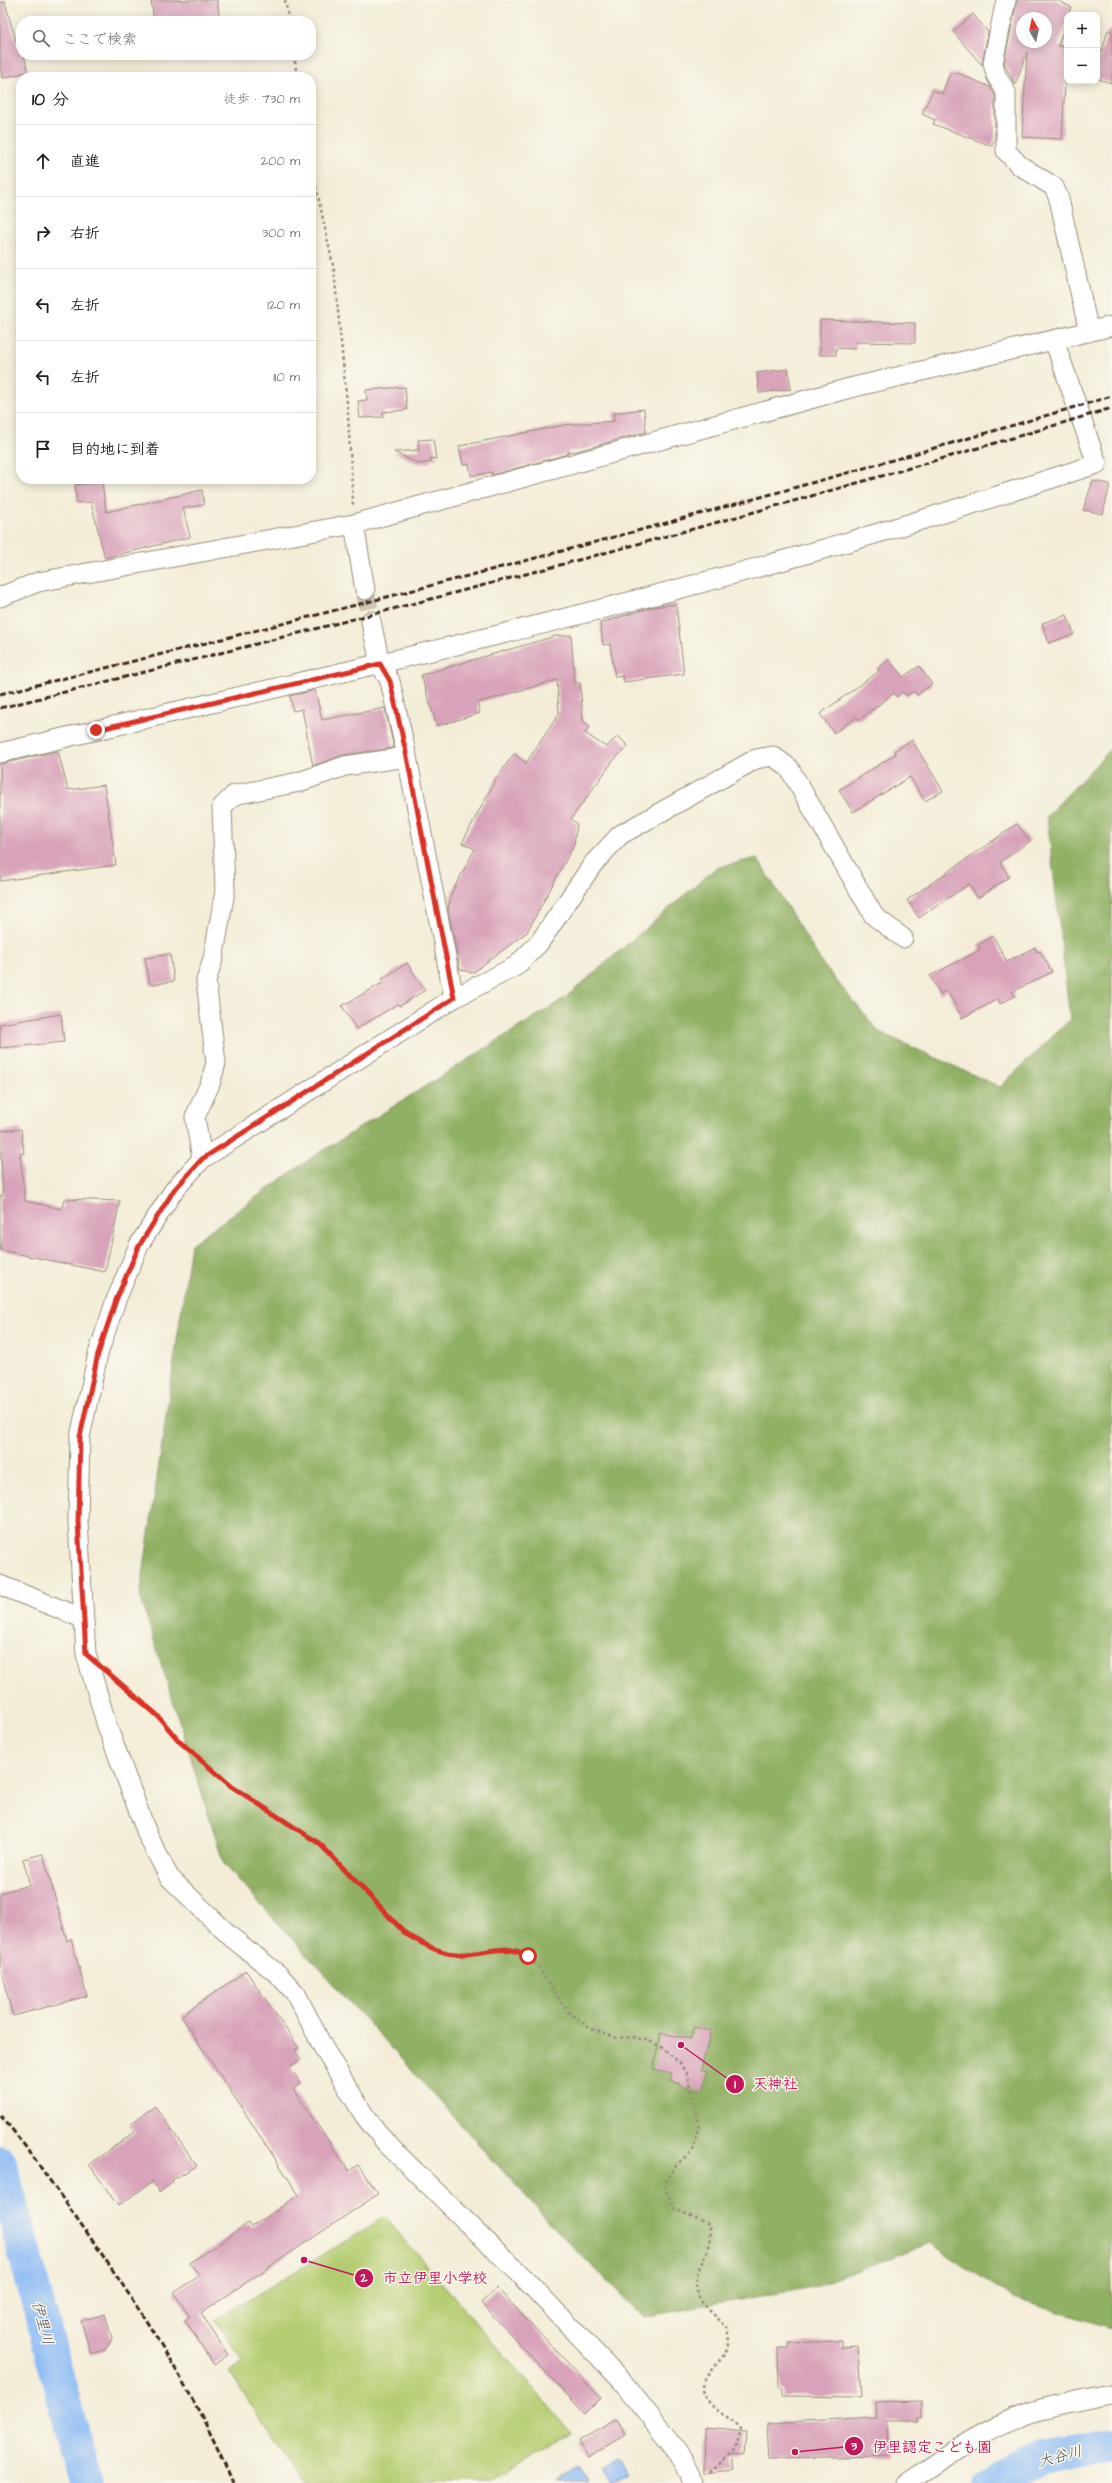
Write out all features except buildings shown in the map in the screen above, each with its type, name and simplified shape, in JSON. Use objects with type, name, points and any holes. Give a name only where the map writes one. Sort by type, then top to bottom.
[{"type":"street","points":[[1006,0],[993,62],[996,75],[1006,92],[1006,151],[1019,165],[1054,187],[1089,332]]},
{"type":"street","points":[[0,597],[38,582],[354,524],[850,388],[1112,326]]},
{"type":"street","points":[[0,753],[380,664],[687,586],[885,531],[1097,464],[1054,340]]},
{"type":"street","points":[[354,524],[365,590]]},
{"type":"street","points":[[371,621],[380,664],[390,681],[407,757],[454,998]]},
{"type":"street","points":[[698,2479],[690,2474],[679,2453],[622,2381],[523,2277],[386,2143],[364,2115],[324,2049],[296,1994],[280,1975],[231,1937],[169,1877],[148,1836],[107,1726],[86,1654],[82,1618],[78,1522],[80,1437],[98,1354],[116,1300],[139,1246],[174,1190],[202,1159],[454,998],[516,966],[539,943],[593,864],[620,835],[756,760],[774,756],[789,768],[874,916],[903,938]]},
{"type":"street","points":[[202,1159],[195,1117],[210,1084],[216,1063],[206,981],[213,959],[224,891],[222,807],[234,795],[299,782],[345,766],[407,757]]},
{"type":"street","points":[[0,1585],[82,1618]]},
{"type":"street","points":[[906,2483],[957,2449],[1000,2424],[1029,2413],[1112,2394]]},
{"type":"path","points":[[285,0],[287,16]]},
{"type":"path","points":[[295,60],[296,72]]},
{"type":"path","points":[[316,186],[334,270],[348,414],[354,524]]},
{"type":"path","points":[[110,1675],[157,1715],[179,1741],[231,1786],[320,1844],[406,1934],[423,1944],[455,1954],[505,1948],[519,1950],[535,1963],[568,2012],[591,2029],[617,2038],[633,2037],[649,2041],[661,2047],[680,2063],[687,2075],[699,2123],[693,2150],[676,2165],[665,2183],[666,2190],[675,2209],[709,2224],[711,2244],[695,2275],[699,2299],[729,2329],[729,2339],[725,2352],[709,2371],[703,2382],[705,2394],[717,2410],[732,2418],[741,2429],[735,2451],[724,2462],[698,2479]]},
{"type":"green space","points":[[1112,748],[1112,2328],[1013,2298],[930,2243],[813,2287],[642,2317],[553,2226],[224,1864],[140,1596],[191,1244],[307,1161],[565,998],[716,868],[757,858],[824,966],[879,1032],[1000,1087],[1070,1020],[1047,816]]},
{"type":"green space","points":[[385,2217],[571,2432],[488,2483],[304,2483],[229,2372],[244,2362],[215,2320]]},
{"type":"water","points":[[620,2458],[629,2475],[612,2483],[603,2468]]},
{"type":"water","points":[[580,2467],[589,2483],[553,2483]]},
{"type":"waterway","name":"伊里川","points":[[0,2162],[86,2483]]},
{"type":"waterway","name":"大谷川","points":[[988,2483],[1047,2456],[1112,2443]]},
{"type":"tunnel","points":[[365,590],[371,621]]},
{"type":"railway","points":[[0,694],[279,625],[697,515],[974,437],[1112,396]]},
{"type":"railway","points":[[0,708],[558,566],[835,489],[1112,408]]},
{"type":"railway","points":[[0,2115],[30,2152],[76,2217],[162,2346],[200,2413],[233,2483]]},
{"type":"place","name":"天神社","points":[[681,2045]]},
{"type":"place","name":"市立伊里小学校","points":[[304,2260]]},
{"type":"place","name":"伊里認定こども園","points":[[795,2452]]},
{"type":"route","points":[[96,730],[380,664],[390,681],[407,757],[454,998],[202,1159],[174,1190],[139,1246],[116,1300],[98,1354],[80,1437],[78,1522],[82,1618],[86,1654],[157,1715],[179,1741],[231,1786],[320,1844],[406,1934],[423,1944],[455,1954],[505,1948],[519,1950],[528,1956]]}]
